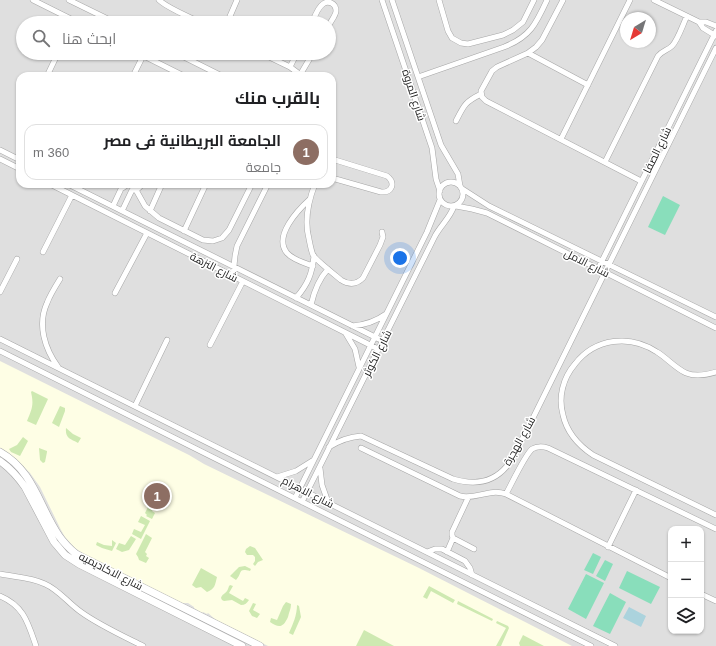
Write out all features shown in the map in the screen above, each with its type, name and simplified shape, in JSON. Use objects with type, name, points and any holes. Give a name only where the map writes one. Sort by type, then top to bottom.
[{"type":"street","points":[[33,0],[64,16]]},
{"type":"street","points":[[69,0],[102,16]]},
{"type":"street","points":[[159,0],[187,16]]},
{"type":"street","points":[[167,0],[168,6]]},
{"type":"street","points":[[230,16],[237,0]]},
{"type":"street","name":"شارع المروة","points":[[382,0],[432,148],[436,179],[440,190]]},
{"type":"street","name":"شارع المروة","points":[[392,0],[441,145],[458,174],[461,187]]},
{"type":"street","points":[[439,0],[448,31],[452,38],[461,43],[468,44],[503,35],[513,30],[523,22],[534,0]]},
{"type":"street","points":[[418,76],[513,44],[528,33],[534,26],[547,0]]},
{"type":"street","points":[[563,0],[542,40],[528,53],[494,69],[481,91],[482,97],[486,101],[642,181]]},
{"type":"street","points":[[561,139],[630,0]]},
{"type":"street","points":[[654,0],[699,22],[706,22],[716,26]]},
{"type":"street","points":[[315,16],[323,3],[330,2],[336,7],[334,16]]},
{"type":"street","points":[[605,162],[658,56],[674,43],[687,16]]},
{"type":"street","points":[[699,22],[703,28],[715,34]]},
{"type":"street","name":"شارع الصفا","points":[[598,269],[715,34]]},
{"type":"street","name":"شارع الصفا","points":[[605,272],[716,48]]},
{"type":"street","points":[[528,53],[588,85]]},
{"type":"street","points":[[49,72],[55,60]]},
{"type":"street","points":[[134,72],[139,60]]},
{"type":"street","points":[[157,60],[177,72]]},
{"type":"street","points":[[190,60],[214,72]]},
{"type":"street","points":[[276,60],[297,72]]},
{"type":"street","points":[[290,67],[294,60]]},
{"type":"street","points":[[303,72],[309,60]]},
{"type":"street","points":[[456,120],[467,102],[481,94]]},
{"type":"street","points":[[0,150],[16,158]]},
{"type":"street","points":[[0,159],[16,167]]},
{"type":"street","points":[[336,160],[387,176],[392,182],[392,186],[391,189],[385,193],[336,179]]},
{"type":"street","points":[[448,182],[452,182],[461,187],[464,194],[463,198],[455,206],[445,205],[440,200],[440,190],[448,182]]},
{"type":"street","name":"شارع الامل","points":[[461,187],[489,206],[716,317]]},
{"type":"street","name":"شارع النزهة","points":[[58,188],[378,349]]},
{"type":"street","name":"شارع النزهة","points":[[76,188],[383,341]]},
{"type":"street","points":[[112,206],[122,188]]},
{"type":"street","points":[[129,188],[134,190],[150,211],[159,218],[203,240],[208,241],[222,238],[229,230],[250,188]]},
{"type":"street","points":[[122,211],[134,190],[140,188]]},
{"type":"street","points":[[150,211],[160,188]]},
{"type":"street","points":[[184,231],[204,188]]},
{"type":"street","points":[[233,276],[236,251],[239,241],[266,188]]},
{"type":"street","points":[[296,298],[307,283],[313,266],[314,256],[307,233],[306,222],[307,210],[314,188]]},
{"type":"street","points":[[44,252],[72,195]]},
{"type":"street","points":[[310,199],[293,216],[284,234],[283,241],[284,248],[287,253],[313,266]]},
{"type":"street","name":"شارع الكوثر","points":[[295,498],[429,226],[440,200]]},
{"type":"street","name":"شارع الامل","points":[[455,206],[487,213],[716,328]]},
{"type":"street","name":"شارع الكوثر","points":[[302,502],[438,230],[450,216],[455,206]]},
{"type":"street","points":[[314,256],[345,283],[355,283],[363,278],[382,241],[382,232]]},
{"type":"street","points":[[116,293],[147,233]]},
{"type":"street","points":[[0,292],[17,259]]},
{"type":"street","points":[[311,305],[316,286],[321,276],[328,269]]},
{"type":"street","name":"شارع الهجرة","points":[[329,448],[352,436],[361,436],[462,482],[482,482],[500,473],[512,458],[605,272]]},
{"type":"street","points":[[59,368],[47,349],[42,329],[43,315],[46,304],[60,279]]},
{"type":"street","points":[[210,345],[243,281]]},
{"type":"street","points":[[351,326],[370,323],[386,314]]},
{"type":"street","points":[[346,333],[354,349],[360,367]]},
{"type":"street","name":"شارع الاهرام","points":[[0,339],[615,646]]},
{"type":"street","points":[[134,406],[167,340]]},
{"type":"street","points":[[716,372],[697,376],[687,374],[678,369],[664,356],[647,346],[629,341],[617,341],[596,346],[586,352],[578,360],[571,368],[566,378],[562,389],[561,400],[564,422],[575,441],[583,449],[593,456],[716,515]]},
{"type":"street","name":"شارع الاهرام","points":[[0,351],[591,646]]},
{"type":"street","points":[[506,494],[530,451],[534,448],[543,446],[716,529]]},
{"type":"street","points":[[361,448],[456,495],[468,498],[494,492],[506,494],[668,576]]},
{"type":"street","name":"شارع الاكاديميه","points":[[0,452],[16,464],[26,475],[59,537],[70,549],[83,558],[260,646]]},
{"type":"street","name":"شارع الاكاديميه","points":[[0,460],[21,481],[50,535],[65,555],[79,564],[139,595],[242,646]]},
{"type":"street","points":[[277,477],[296,471],[313,461]]},
{"type":"street","points":[[320,466],[322,485],[328,502]]},
{"type":"street","points":[[608,546],[636,490]]},
{"type":"street","points":[[447,552],[453,538],[452,532],[468,498]]},
{"type":"street","points":[[453,538],[474,549]]},
{"type":"street","points":[[426,552],[439,549],[465,560],[472,575]]},
{"type":"street","points":[[0,574],[30,579],[46,584],[60,593],[88,617],[143,646]]},
{"type":"street","points":[[139,595],[143,587]]},
{"type":"street","points":[[704,595],[716,601]]},
{"type":"street","points":[[0,596],[9,600],[21,611],[29,625],[36,646]]},
{"type":"shaded area","points":[[0,0],[716,0],[716,646],[0,646]]},
{"type":"shaded area","points":[[0,361],[189,455],[204,464],[419,568],[572,646],[268,646],[216,620],[208,613],[202,613],[188,603],[181,603],[84,554],[75,548],[65,537],[40,487],[30,473],[16,459],[0,448]]},
{"type":"green space","points":[[663,196],[680,205],[665,235],[648,227]]},
{"type":"green space","points":[[32,391],[48,399],[36,425],[27,421],[32,407]]},
{"type":"green space","points":[[60,406],[65,408],[65,411],[59,427],[52,423]]},
{"type":"green space","points":[[66,428],[81,438],[78,443],[67,436]]},
{"type":"green space","points":[[23,437],[28,441],[20,456],[11,452],[9,449],[17,445]]},
{"type":"green space","points":[[39,448],[47,451],[45,462],[43,463],[40,460]]},
{"type":"green space","points":[[154,495],[159,498],[152,511],[155,513],[152,519],[146,516],[147,515],[145,513]]},
{"type":"green space","points":[[141,516],[150,521],[141,539],[132,534],[134,529],[141,532],[145,525],[138,522]]},
{"type":"green space","points":[[146,534],[152,538],[145,552],[147,554],[146,556],[149,558],[146,563],[139,560],[136,554]]},
{"type":"green space","points":[[131,536],[136,539],[129,550],[122,552],[116,549],[119,543],[125,545]]},
{"type":"green space","points":[[112,540],[116,543],[112,551],[96,545],[97,542],[112,546]]},
{"type":"green space","points":[[250,546],[255,548],[263,560],[258,562],[255,566],[253,564],[255,557],[253,555],[247,555],[245,552]]},
{"type":"green space","points":[[593,553],[601,557],[593,574],[584,570]]},
{"type":"green space","points":[[605,560],[613,564],[605,581],[596,576]]},
{"type":"green space","points":[[245,566],[251,569],[250,571],[243,570],[236,580],[230,576],[239,567]]},
{"type":"green space","points":[[201,568],[217,577],[213,588],[207,592],[201,587],[196,588],[192,585]]},
{"type":"green space","points":[[627,571],[660,587],[651,604],[619,588]]},
{"type":"green space","points":[[586,574],[604,583],[586,619],[568,609]]},
{"type":"green space","points":[[230,585],[233,586],[229,593],[243,601],[245,598],[249,600],[247,603],[241,605],[232,600],[222,600],[221,597]]},
{"type":"green space","points":[[429,586],[455,600],[453,603],[431,591],[427,599],[423,597]]},
{"type":"green space","points":[[610,593],[626,602],[610,634],[593,626]]},
{"type":"green space","points":[[458,601],[493,619],[492,621],[457,604]]},
{"type":"green space","points":[[286,602],[291,604],[291,606],[288,617],[284,623],[278,626],[270,622],[271,618],[277,620]]},
{"type":"green space","points":[[253,603],[256,604],[253,610],[260,614],[257,618],[252,616],[249,611]]},
{"type":"green space","points":[[297,605],[299,606],[301,617],[293,635],[289,633],[296,616]]},
{"type":"green space","points":[[497,621],[508,626],[509,628],[501,646],[496,646],[506,628],[496,623]]},
{"type":"green space","points":[[364,630],[394,646],[356,646]]},
{"type":"green space","points":[[523,635],[544,646],[520,646],[519,643]]},
{"type":"water","points":[[629,607],[646,616],[641,627],[623,618]]},
{"type":"place","name":"الجامعة البريطانية فى مصر","points":[[157,496]]}]
